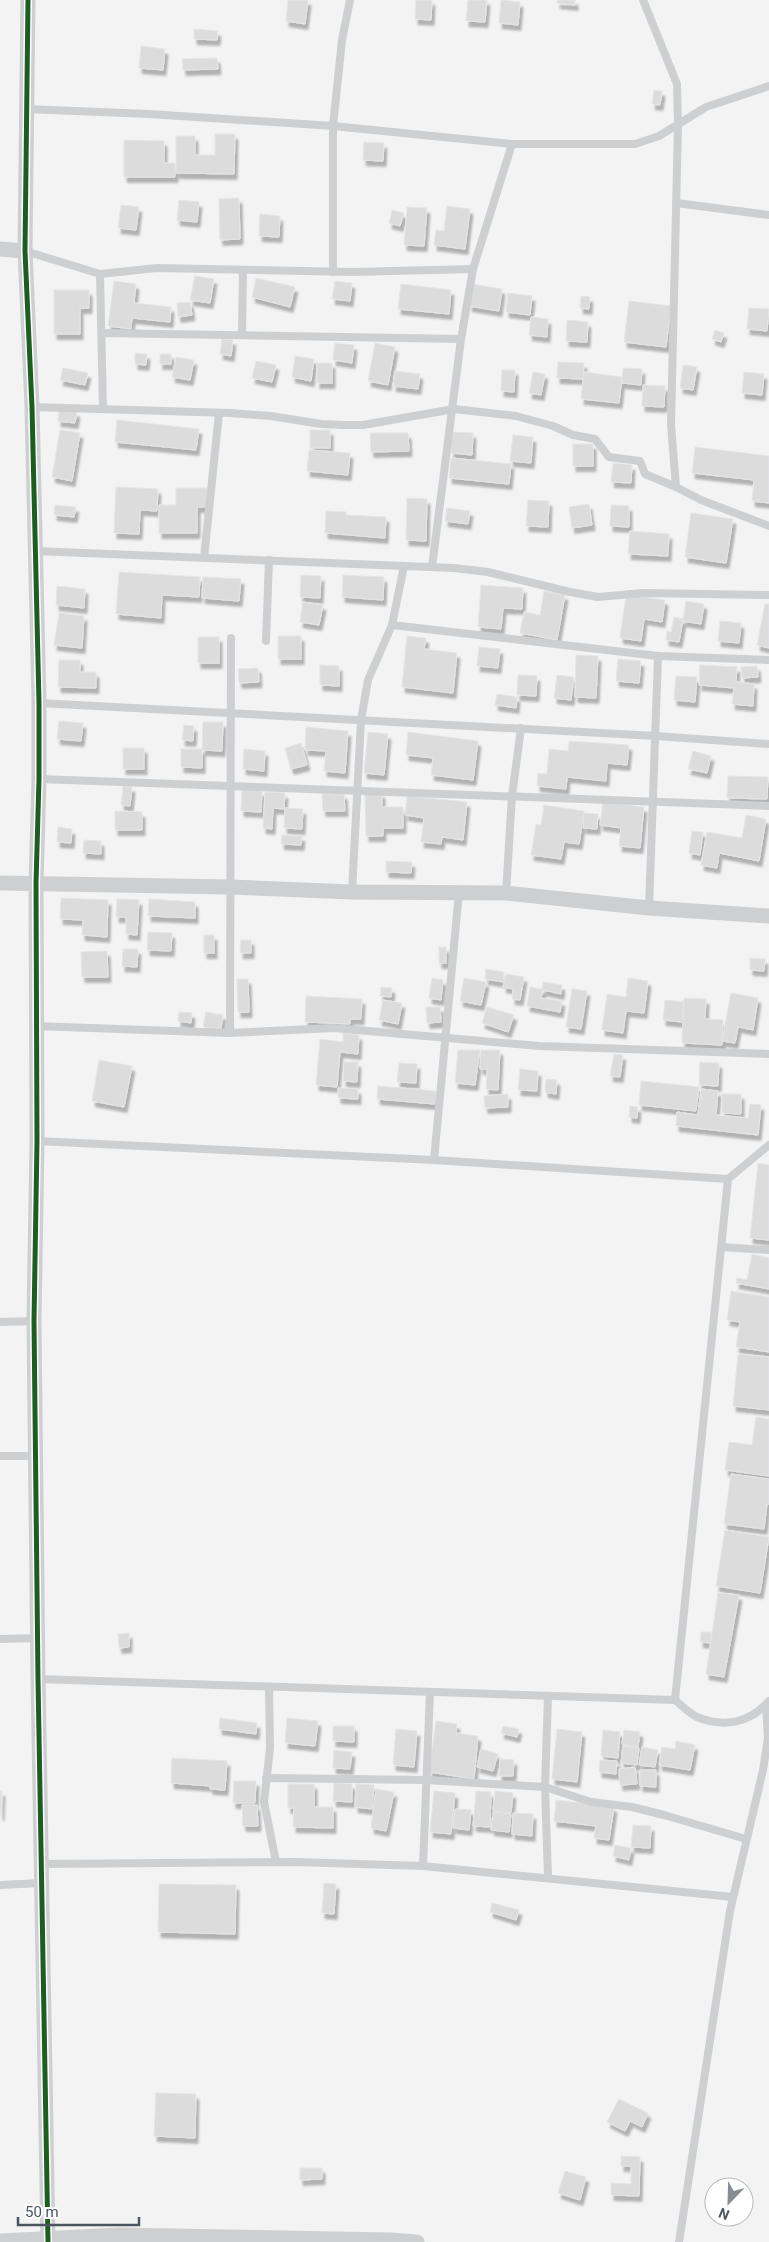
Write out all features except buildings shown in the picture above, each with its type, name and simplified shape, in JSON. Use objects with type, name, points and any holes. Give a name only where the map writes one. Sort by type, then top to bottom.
[{"type":"street","points":[[28,0],[25,251],[32,407],[40,779],[36,883],[35,1026],[37,1140],[34,1321],[40,1864],[48,2240]]},
{"type":"street","points":[[0,249],[25,251]]},
{"type":"street","points":[[0,883],[230,886],[352,892],[506,893],[649,908],[769,916]]},
{"type":"street","points":[[0,2241],[119,2235],[199,2235],[417,2242]]},
{"type":"lane","points":[[333,272],[333,126],[342,40],[350,0]]},
{"type":"lane","points":[[643,0],[677,84],[678,125],[671,425],[676,487]]},
{"type":"lane","points":[[26,109],[148,114],[333,126],[512,144],[635,144],[659,136],[706,107],[769,86]]},
{"type":"lane","points":[[432,567],[454,409],[461,339],[473,269],[512,144]]},
{"type":"lane","points":[[676,203],[769,215]]},
{"type":"lane","points":[[25,251],[100,274],[157,268],[333,272],[473,269]]},
{"type":"lane","points":[[242,334],[243,270]]},
{"type":"lane","points":[[100,274],[103,333],[103,410]]},
{"type":"lane","points":[[103,333],[461,339]]},
{"type":"lane","points":[[32,407],[219,413],[271,416],[321,424],[363,425],[454,409],[516,416],[553,426],[573,435],[595,439],[609,456],[640,461],[645,474],[701,500],[769,526]]},
{"type":"lane","points":[[204,558],[219,413]]},
{"type":"lane","points":[[35,551],[432,567],[488,572],[598,597],[643,593],[769,596]]},
{"type":"lane","points":[[266,641],[269,560]]},
{"type":"lane","points":[[352,892],[361,720],[368,680],[392,625],[404,566]]},
{"type":"lane","points":[[392,625],[658,656],[769,660]]},
{"type":"lane","points":[[230,1034],[231,638]]},
{"type":"lane","points":[[649,908],[658,656]]},
{"type":"lane","points":[[39,703],[521,728],[769,744]]},
{"type":"lane","points":[[506,893],[512,796],[521,728]]},
{"type":"lane","points":[[40,779],[769,806]]},
{"type":"lane","points":[[434,1160],[460,892]]},
{"type":"lane","points":[[35,1026],[230,1034],[334,1028],[446,1036],[539,1046],[769,1054]]},
{"type":"lane","points":[[37,1140],[434,1160],[728,1179],[769,1145]]},
{"type":"lane","points":[[675,1700],[728,1179]]},
{"type":"lane","points":[[722,1247],[769,1250]]},
{"type":"lane","points":[[0,1322],[34,1321]]},
{"type":"lane","points":[[0,1456],[36,1456]]},
{"type":"lane","points":[[0,1640],[38,1638]]},
{"type":"lane","points":[[38,1679],[675,1700],[697,1717],[727,1724],[749,1719],[768,1703]]},
{"type":"lane","points":[[269,1687],[270,1748],[264,1802],[276,1862]]},
{"type":"lane","points":[[423,1866],[430,1692]]},
{"type":"lane","points":[[548,1696],[546,1787],[548,1877]]},
{"type":"lane","points":[[679,2242],[732,1896],[765,1762],[768,1738],[768,1703]]},
{"type":"lane","points":[[266,1778],[426,1780],[546,1787],[591,1802],[632,1807],[746,1839]]},
{"type":"lane","points":[[40,1864],[276,1862],[423,1866],[732,1896]]},
{"type":"lane","points":[[0,1885],[41,1883]]},
{"type":"cycle path","points":[[28,0],[25,251],[32,407],[39,703],[36,883],[37,1141],[34,1321],[48,2242]]}]
